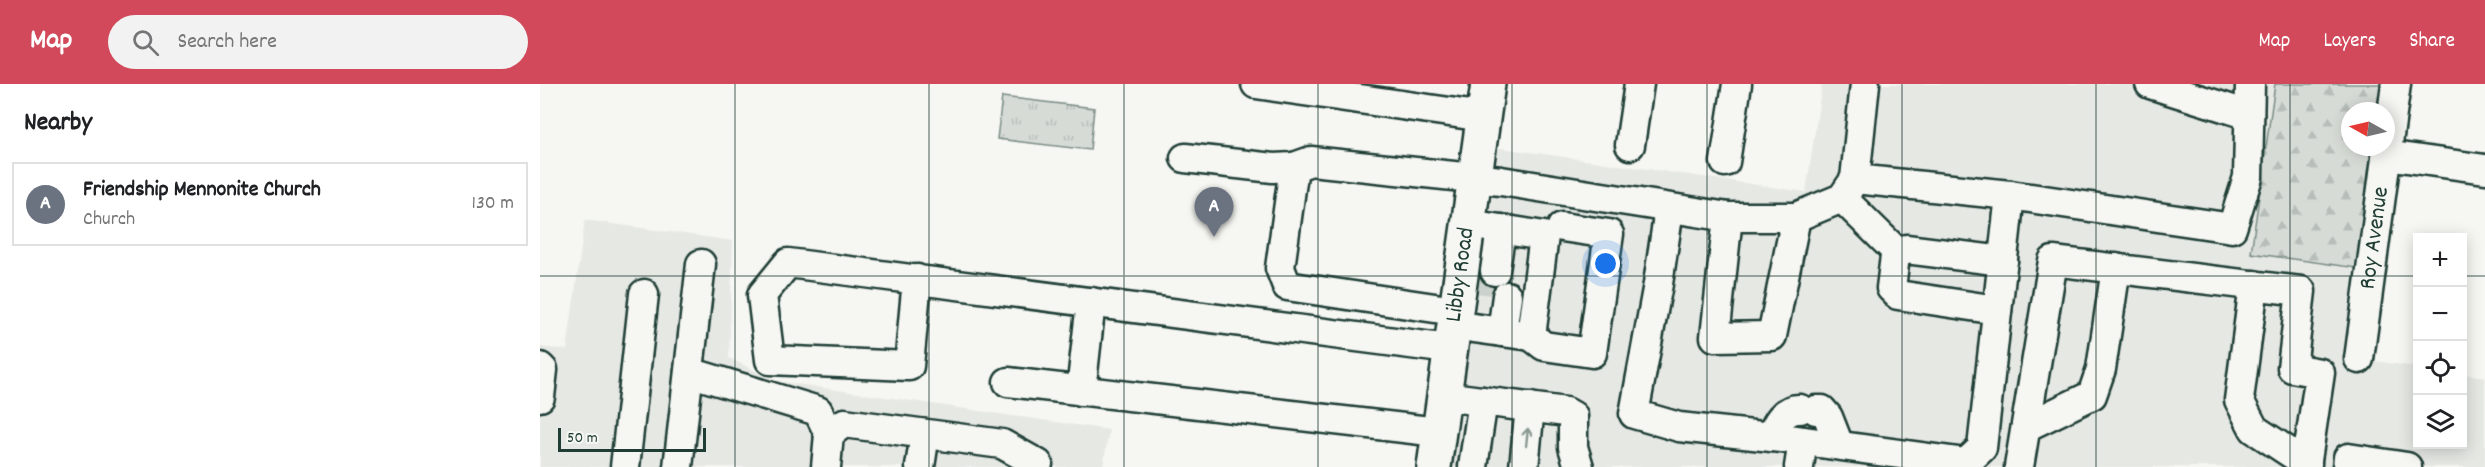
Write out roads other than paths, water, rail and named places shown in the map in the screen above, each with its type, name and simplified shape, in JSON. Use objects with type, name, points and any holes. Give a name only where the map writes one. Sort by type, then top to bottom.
[{"type":"main road","name":"Libby Road","points":[[1434,467],[1488,84]]},
{"type":"street","points":[[1256,84],[1484,117]]},
{"type":"street","points":[[1630,145],[1639,84]]},
{"type":"street","points":[[1725,162],[1737,84]]},
{"type":"street","points":[[1865,84],[1848,188],[1898,253]]},
{"type":"street","points":[[2150,84],[2249,115]]},
{"type":"street","points":[[1185,158],[1273,168],[1294,167],[1311,161],[1501,181],[1728,217],[1796,217],[1848,188],[2010,195],[2232,228],[2248,177],[2250,84]]},
{"type":"street","name":"Roy Avenue","points":[[2393,102],[2396,84]]},
{"type":"street","name":"Roy Avenue","points":[[2359,359],[2386,156]]},
{"type":"street","points":[[2393,156],[2485,169]]},
{"type":"street","points":[[1294,167],[1280,268],[1287,286],[1452,328]]},
{"type":"street","points":[[1669,209],[1634,414],[1679,427],[1771,437],[1801,454],[1839,446],[1966,463],[1982,448],[2010,195]]},
{"type":"street","points":[[1728,217],[1715,337],[1772,336],[1796,217]]},
{"type":"street","points":[[1467,225],[1544,236],[1531,336]]},
{"type":"street","points":[[916,279],[909,366],[770,360],[762,296],[788,263],[916,279],[1091,302],[1495,331],[1531,336],[1545,346],[1592,354],[1609,234],[1562,227]]},
{"type":"street","points":[[1495,331],[1509,230]]},
{"type":"street","points":[[1997,310],[1898,295],[1891,288],[1894,256],[1906,249],[2003,261]]},
{"type":"street","points":[[2019,467],[2053,261],[2116,268],[2254,285],[2301,291],[2292,368],[2320,373],[2306,465],[2254,429],[2239,400],[2254,285]]},
{"type":"street","points":[[678,467],[701,264]]},
{"type":"street","points":[[2026,427],[2092,395],[2101,369],[2116,268]]},
{"type":"street","points":[[625,467],[644,294]]},
{"type":"street","points":[[1081,391],[1091,302]]},
{"type":"street","points":[[540,367],[543,370],[540,397]]},
{"type":"street","points":[[689,372],[818,411],[829,434],[826,467]]},
{"type":"street","points":[[1008,382],[1438,432]]},
{"type":"street","points":[[1443,396],[1566,412],[1573,416],[1573,447],[1579,467]]},
{"type":"street","points":[[1473,467],[1483,401]]},
{"type":"street","points":[[1524,467],[1530,407]]},
{"type":"street","points":[[1771,437],[1777,421],[1793,408],[1822,410],[1828,417],[1839,446]]},
{"type":"street","points":[[829,434],[844,423],[1002,444],[1045,466]]},
{"type":"street","points":[[920,467],[925,434]]},
{"type":"street","points":[[2347,467],[2348,458],[2408,467]]},
{"type":"tunnel","points":[[1492,295],[1495,271]]},
{"type":"place","name":"Friendship Mennonite Church","points":[[1214,237]]}]
